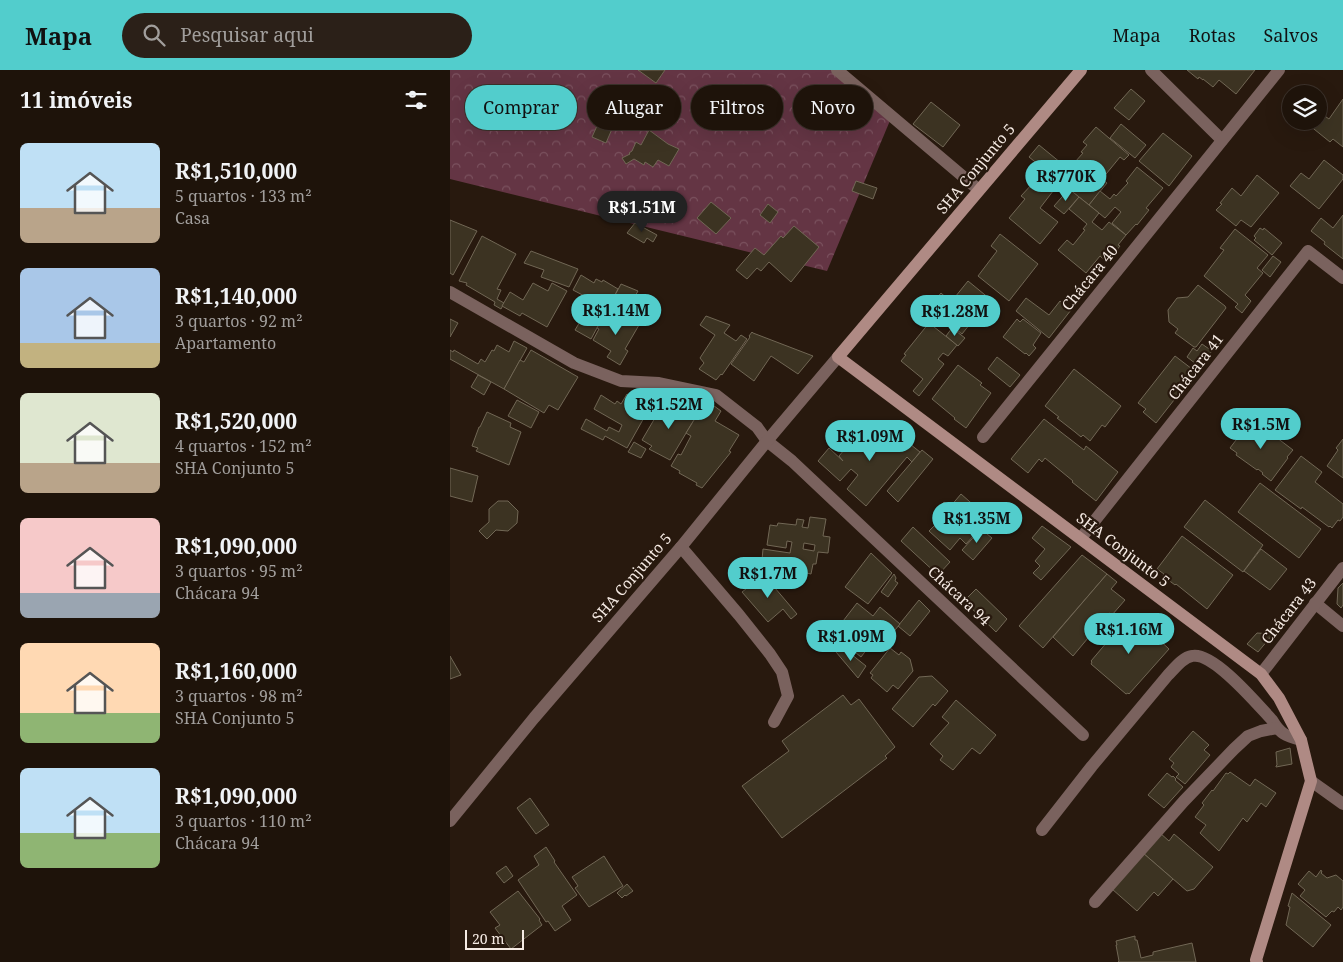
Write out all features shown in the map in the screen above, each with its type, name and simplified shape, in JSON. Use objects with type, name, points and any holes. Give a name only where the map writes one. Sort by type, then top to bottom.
[{"type":"street","points":[[837,70],[979,190]]},
{"type":"street","name":"SHA Conjunto 5","points":[[450,821],[534,718],[681,547],[767,441],[1081,70]]},
{"type":"street","points":[[1151,70],[1222,140]]},
{"type":"street","name":"Chácara 40","points":[[983,437],[1278,70]]},
{"type":"street","name":"Chácara 41","points":[[1081,538],[1308,251],[1343,278]]},
{"type":"street","name":"Chácara 94","points":[[450,292],[574,363],[622,381],[659,383],[716,395],[757,427],[767,441],[792,461],[1083,735]]},
{"type":"street","name":"SHA Conjunto 5","points":[[838,357],[1261,674],[1279,698],[1301,740],[1311,781]]},
{"type":"street","points":[[681,547],[739,615],[782,672],[788,696],[774,722]]},
{"type":"street","name":"Chácara 43","points":[[1261,674],[1343,568]]},
{"type":"street","points":[[1315,603],[1343,626]]},
{"type":"street","points":[[1042,830],[1092,766],[1168,675],[1180,662],[1191,656],[1201,656],[1227,672],[1272,720],[1277,728],[1287,736],[1301,740]]},
{"type":"street","points":[[1095,902],[1184,801],[1234,749],[1248,736],[1277,728]]},
{"type":"street","points":[[1257,962],[1256,960],[1311,781],[1343,804]]},
{"type":"green space","points":[[450,70],[840,70],[860,85],[793,85],[793,130],[873,130],[873,95],[894,111],[827,271],[450,179]]},
{"type":"building","points":[[638,70],[665,70],[656,83]]},
{"type":"building","points":[[1187,70],[1255,70],[1236,94],[1219,80],[1213,87],[1203,79],[1199,77],[1198,79]]},
{"type":"building","points":[[1131,89],[1145,101],[1129,120],[1114,108]]},
{"type":"building","points":[[1343,99],[1343,147],[1333,139],[1330,142],[1315,130],[1327,130],[1327,118],[1329,119]]},
{"type":"building","points":[[931,102],[960,125],[943,147],[913,124]]},
{"type":"building","points":[[1121,124],[1146,145],[1135,158],[1110,138]]},
{"type":"building","points":[[1096,127],[1129,155],[1124,160],[1120,157],[1102,179],[1107,183],[1089,205],[1029,157],[1039,145],[1072,172],[1078,165],[1075,162],[1087,145],[1083,142]]},
{"type":"building","points":[[595,130],[612,130],[606,143],[592,137]]},
{"type":"building","points":[[649,130],[668,144],[679,149],[669,166],[658,160],[653,167],[645,162],[644,165],[634,159],[626,164],[622,158],[630,154],[636,142],[641,145]]},
{"type":"building","points":[[1163,133],[1192,156],[1169,186],[1139,161]]},
{"type":"building","points":[[1324,160],[1343,175],[1343,179],[1319,209],[1290,186],[1301,173],[1309,179]]},
{"type":"building","points":[[1137,167],[1163,188],[1146,208],[1149,210],[1126,235],[1112,223],[1121,212],[1115,207],[1105,218],[1089,205],[1100,191],[1110,199],[1114,194],[1116,196],[1128,183],[1126,181]]},
{"type":"building","points":[[1045,170],[1060,182],[1040,208],[1058,222],[1040,244],[1009,218],[1025,199],[1021,196]]},
{"type":"building","points":[[1257,175],[1279,193],[1251,227],[1241,220],[1236,226],[1216,210],[1232,188],[1241,196]]},
{"type":"building","points":[[856,181],[877,188],[873,199],[852,191]]},
{"type":"building","points":[[1069,189],[1079,197],[1064,214],[1054,206]]},
{"type":"building","points":[[1079,197],[1099,213],[1092,222],[1102,230],[1109,222],[1126,235],[1107,262],[1100,256],[1086,273],[1058,250],[1067,240],[1073,245],[1085,230],[1083,229],[1087,224],[1069,209]]},
{"type":"building","points":[[711,202],[731,218],[716,234],[697,218]]},
{"type":"building","points":[[768,204],[778,212],[770,223],[760,215]]},
{"type":"building","points":[[1343,215],[1343,259],[1311,231],[1321,218],[1333,228]]},
{"type":"building","points":[[450,220],[477,231],[453,275],[450,273]]},
{"type":"building","points":[[635,223],[657,235],[653,242],[647,238],[644,243],[627,233]]},
{"type":"building","points":[[794,226],[819,247],[791,282],[769,262],[761,271],[757,268],[747,279],[736,270],[755,248],[764,255],[781,236],[783,238]]},
{"type":"building","points":[[1260,228],[1263,230],[1264,228],[1282,243],[1272,255],[1254,240],[1256,238],[1254,236]]},
{"type":"building","points":[[1235,229],[1268,255],[1257,268],[1263,273],[1245,295],[1251,301],[1242,313],[1235,307],[1238,304],[1204,276],[1224,250],[1220,248]]},
{"type":"building","points":[[1000,234],[1038,264],[1009,301],[978,276],[997,251],[991,246]]},
{"type":"building","points":[[482,236],[516,254],[497,289],[501,290],[497,299],[504,303],[501,309],[494,305],[495,302],[466,285],[467,283],[459,281]]},
{"type":"building","points":[[531,251],[578,269],[569,287],[541,277],[544,270],[524,263]]},
{"type":"building","points":[[1273,256],[1281,262],[1270,277],[1262,270]]},
{"type":"building","points":[[581,275],[594,283],[596,279],[602,282],[603,280],[618,289],[591,339],[575,330],[584,315],[582,314],[592,300],[573,290]]},
{"type":"building","points":[[968,281],[990,299],[962,334],[929,307],[941,293],[951,302]]},
{"type":"building","points":[[533,283],[548,291],[552,283],[567,291],[547,327],[522,313],[520,316],[502,306],[510,292],[523,300]]},
{"type":"building","points":[[621,284],[638,291],[626,312],[621,309],[619,312],[615,310],[612,315],[606,312]]},
{"type":"building","points":[[1198,285],[1226,308],[1196,347],[1194,347],[1175,333],[1178,329],[1169,322],[1168,310],[1177,298],[1188,297]]},
{"type":"building","points":[[1026,298],[1049,315],[1060,301],[1071,310],[1049,338],[1016,311]]},
{"type":"building","points":[[605,314],[616,321],[620,314],[639,325],[625,349],[628,351],[620,365],[607,357],[611,351],[593,340]]},
{"type":"building","points":[[706,316],[730,325],[724,333],[736,341],[741,335],[747,339],[722,375],[716,380],[699,369],[704,363],[700,358],[715,335],[700,325]]},
{"type":"building","points":[[450,319],[458,323],[450,337]]},
{"type":"building","points":[[1017,319],[1020,322],[1023,319],[1041,333],[1033,345],[1036,348],[1029,356],[1003,337]]},
{"type":"building","points":[[929,323],[957,345],[948,356],[943,353],[938,359],[944,364],[919,396],[913,391],[923,379],[901,361],[906,355],[904,354]]},
{"type":"building","points":[[952,328],[965,338],[958,346],[946,336]]},
{"type":"building","points":[[752,332],[813,356],[798,374],[771,356],[754,381],[731,364]]},
{"type":"building","points":[[514,341],[527,348],[504,389],[450,359],[450,350],[453,352],[454,350],[478,364],[481,359],[485,362],[497,345],[509,352]]},
{"type":"building","points":[[1202,344],[1212,351],[1200,367],[1187,357],[1193,348],[1197,351]]},
{"type":"building","points":[[531,350],[578,377],[558,410],[549,405],[544,413],[504,389],[520,360],[524,362]]},
{"type":"building","points":[[1175,356],[1196,372],[1156,423],[1143,412],[1146,409],[1138,403]]},
{"type":"building","points":[[997,357],[1020,375],[1010,387],[988,369]]},
{"type":"building","points":[[958,365],[982,383],[980,385],[991,393],[966,428],[932,399]]},
{"type":"building","points":[[1074,369],[1121,406],[1105,427],[1102,425],[1090,441],[1083,435],[1081,437],[1045,406]]},
{"type":"building","points":[[478,375],[491,382],[484,395],[471,387]]},
{"type":"building","points":[[627,394],[650,407],[627,448],[605,436],[603,440],[581,429],[586,419],[607,431],[609,427],[619,432],[622,425],[594,409],[601,395],[615,404],[617,401],[621,404]]},
{"type":"building","points":[[517,400],[539,412],[531,428],[508,416]]},
{"type":"building","points":[[679,402],[698,413],[670,460],[649,449],[652,446],[642,440],[662,406],[673,412]]},
{"type":"building","points":[[710,403],[721,411],[715,421],[739,435],[729,451],[731,452],[702,488],[671,466],[678,454],[681,455],[691,436],[686,433],[699,412],[703,414]]},
{"type":"building","points":[[487,412],[511,423],[510,427],[521,432],[509,465],[476,451],[478,448],[472,446]]},
{"type":"building","points":[[1044,419],[1084,450],[1086,446],[1118,472],[1096,501],[1045,458],[1042,462],[1039,459],[1028,473],[1011,459]]},
{"type":"building","points":[[1252,419],[1293,450],[1271,481],[1258,469],[1236,455],[1237,453],[1230,448]]},
{"type":"building","points":[[886,425],[920,452],[912,462],[907,457],[866,506],[847,489],[858,475],[851,469],[840,481],[818,461],[829,448],[843,461],[839,456],[855,437],[860,441],[864,436],[872,442]]},
{"type":"building","points":[[1343,439],[1343,478],[1327,466]]},
{"type":"building","points":[[634,442],[646,449],[641,458],[628,452]]},
{"type":"building","points":[[922,450],[933,459],[898,502],[887,491]]},
{"type":"building","points":[[1301,456],[1322,472],[1315,482],[1343,504],[1343,517],[1332,528],[1275,490]]},
{"type":"building","points":[[450,468],[478,476],[472,502],[450,496]]},
{"type":"building","points":[[1260,483],[1321,529],[1299,558],[1238,512]]},
{"type":"building","points":[[961,494],[978,509],[971,518],[975,521],[968,529],[975,534],[966,544],[960,538],[950,550],[929,531],[936,524],[933,521],[939,515],[935,512],[944,502],[950,507]]},
{"type":"building","points":[[1205,500],[1263,545],[1243,572],[1184,527]]},
{"type":"building","points":[[498,501],[508,501],[518,511],[517,523],[508,531],[496,530],[487,539],[479,531],[489,522],[489,509]]},
{"type":"building","points":[[810,517],[826,519],[823,536],[830,537],[828,553],[818,552],[816,564],[813,564],[811,574],[802,572],[801,577],[795,576],[796,571],[787,570],[788,564],[762,560],[763,549],[790,553],[792,542],[787,541],[786,548],[767,545],[770,525],[777,526],[778,523],[796,525],[797,519],[804,520],[802,527],[808,528]],"holes":[[[804,543],[815,545],[814,551],[803,549]]]},
{"type":"building","points":[[1042,526],[1071,547],[1041,580],[1033,573],[1040,566],[1035,561],[1045,549],[1032,538]]},
{"type":"building","points":[[913,527],[950,562],[938,575],[901,541]]},
{"type":"building","points":[[981,529],[992,538],[973,560],[962,550]]},
{"type":"building","points":[[1182,536],[1233,575],[1207,609],[1163,576],[1164,574],[1157,569]]},
{"type":"building","points":[[1261,549],[1287,569],[1270,590],[1244,571]]},
{"type":"building","points":[[871,553],[892,573],[868,604],[845,587]]},
{"type":"building","points":[[1082,555],[1107,574],[1043,648],[1019,626]]},
{"type":"building","points":[[894,574],[895,581],[898,583],[888,597],[881,592]]},
{"type":"building","points":[[1107,574],[1117,582],[1111,589],[1125,600],[1112,615],[1108,614],[1073,656],[1053,637]]},
{"type":"building","points":[[764,575],[797,614],[791,619],[783,609],[768,622],[742,592]]},
{"type":"building","points":[[1343,583],[1343,605],[1341,608],[1337,604],[1338,588]]},
{"type":"building","points":[[976,589],[1007,619],[996,632],[964,601]]},
{"type":"building","points":[[919,600],[930,611],[910,636],[898,626]]},
{"type":"building","points":[[857,603],[873,616],[880,607],[900,624],[885,642],[877,636],[861,657],[833,634]]},
{"type":"building","points":[[1130,615],[1169,649],[1129,694],[1126,694],[1091,664],[1091,661]]},
{"type":"building","points":[[1257,633],[1273,634],[1258,652],[1247,644]]},
{"type":"building","points":[[841,646],[866,666],[858,678],[836,652]]},
{"type":"building","points":[[890,648],[899,655],[901,652],[910,659],[913,671],[898,689],[893,685],[887,692],[871,678],[873,675],[870,673]]},
{"type":"building","points":[[450,656],[461,675],[450,679]]},
{"type":"building","points":[[932,676],[948,691],[935,706],[933,704],[913,727],[892,709],[919,677]]},
{"type":"building","points":[[843,695],[851,705],[859,699],[895,747],[885,756],[887,758],[782,838],[742,786],[789,751],[782,741]]},
{"type":"building","points":[[956,700],[996,735],[980,754],[972,748],[953,770],[940,760],[943,756],[930,744],[949,723],[942,717]]},
{"type":"building","points":[[1193,731],[1209,745],[1204,750],[1210,755],[1185,784],[1176,777],[1179,774],[1171,767],[1174,763],[1169,759]]},
{"type":"building","points":[[1290,748],[1292,764],[1276,767],[1276,752]]},
{"type":"building","points":[[1230,772],[1250,786],[1255,779],[1276,793],[1266,807],[1261,803],[1247,822],[1243,818],[1219,851],[1200,833],[1206,825],[1195,817],[1204,805],[1202,803],[1212,790],[1226,773]]},
{"type":"building","points":[[1167,773],[1173,776],[1183,787],[1164,808],[1148,795]]},
{"type":"building","points":[[530,798],[549,825],[536,834],[517,808]]},
{"type":"building","points":[[1160,833],[1169,841],[1174,834],[1213,867],[1194,889],[1187,891],[1143,853]]},
{"type":"building","points":[[546,847],[577,895],[562,906],[571,920],[555,931],[548,921],[546,922],[518,880],[539,865],[534,856]]},
{"type":"building","points":[[1143,853],[1173,879],[1158,896],[1154,892],[1137,911],[1112,889]]},
{"type":"building","points":[[604,856],[623,886],[589,907],[575,888],[578,886],[572,877]]},
{"type":"building","points":[[506,866],[513,876],[504,883],[496,873]]},
{"type":"building","points":[[1321,870],[1321,873],[1327,878],[1336,875],[1343,881],[1343,907],[1341,910],[1338,907],[1326,917],[1300,896],[1305,890],[1298,884],[1309,871],[1316,877]]},
{"type":"building","points":[[627,884],[633,891],[622,898],[617,893]]},
{"type":"building","points":[[518,891],[540,919],[542,925],[511,949],[495,928],[500,925],[490,912]]},
{"type":"building","points":[[1292,893],[1331,925],[1313,947],[1286,925],[1290,907],[1288,906]]},
{"type":"building","points":[[1135,936],[1141,958],[1153,955],[1153,952],[1192,943],[1196,962],[1118,962],[1116,941]]}]
